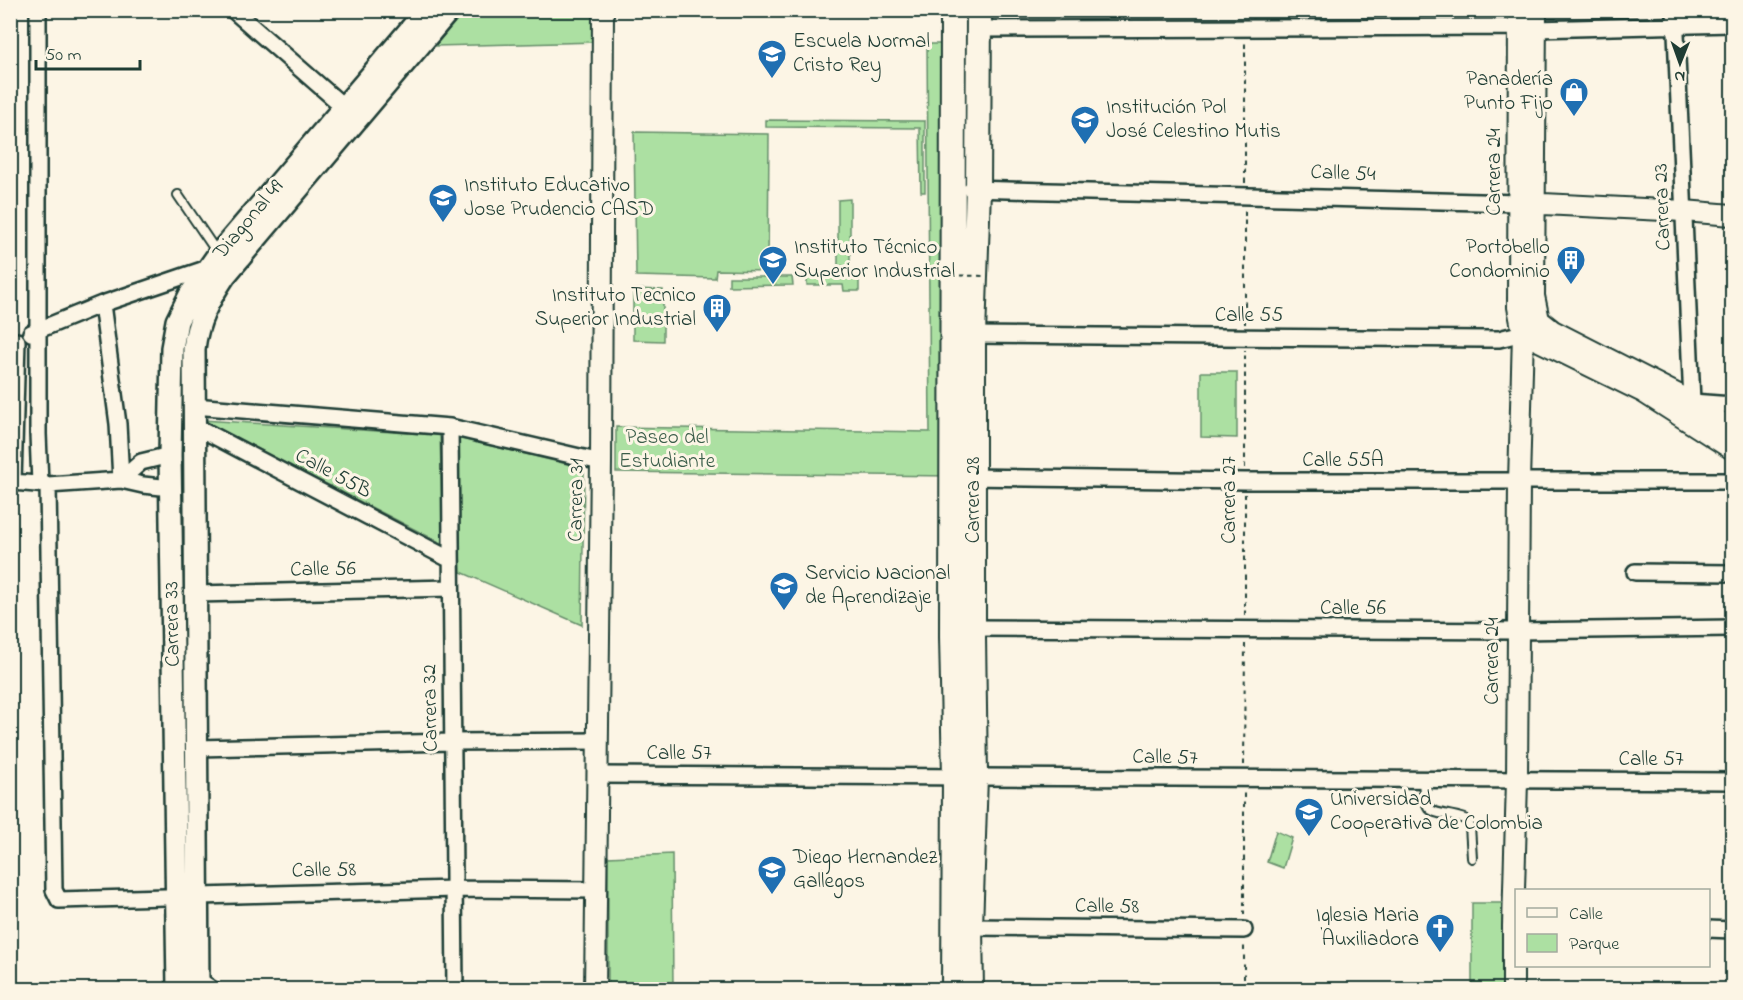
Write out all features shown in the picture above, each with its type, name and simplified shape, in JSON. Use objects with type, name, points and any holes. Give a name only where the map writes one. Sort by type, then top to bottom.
[{"type":"main road","name":"Diagonal 49","points":[[213,261],[427,10]]},
{"type":"main road","name":"Diagonal 49","points":[[212,294],[225,275],[449,10]]},
{"type":"main road","name":"Carrera 28","points":[[953,10],[952,188],[963,477],[973,628],[954,990]]},
{"type":"main road","name":"Carrera 28","points":[[971,990],[965,776],[952,637],[973,335],[978,189],[979,20]]},
{"type":"main road","name":"Carrera 33","points":[[198,983],[188,896],[170,422],[173,337],[183,309],[213,261]]},
{"type":"main road","name":"Carrera 33","points":[[178,990],[188,896],[197,748],[195,337],[198,323],[212,294]]},
{"type":"main road","points":[[170,422],[184,427],[194,416]]},
{"type":"main road","points":[[170,455],[185,452],[195,456]]},
{"type":"street","points":[[38,10],[39,329],[44,484]]},
{"type":"street","name":"Carrera 31","points":[[595,990],[603,10]]},
{"type":"street","points":[[241,13],[344,107]]},
{"type":"street","points":[[979,20],[1245,29],[1527,19],[1675,18],[1732,24]]},
{"type":"street","name":"Carrera 23","points":[[1675,18],[1692,402]]},
{"type":"street","name":"Carrera 24","points":[[1527,19],[1527,203],[1534,296],[1539,320]]},
{"type":"street","name":"Calle 54","points":[[952,188],[1527,203],[1732,215]]},
{"type":"street","name":"Carrera 24","points":[[1516,889],[1519,482],[1523,333],[1518,307],[1527,203]]},
{"type":"street","name":"Diagonal 49","points":[[14,343],[39,329],[213,261]]},
{"type":"street","points":[[102,304],[118,424],[121,480]]},
{"type":"street","points":[[1732,430],[1692,402],[1553,331],[1539,320],[1523,333],[1643,392],[1732,449]]},
{"type":"street","name":"Calle 55","points":[[973,335],[1499,339],[1523,333]]},
{"type":"street","points":[[14,343],[13,482],[44,484],[121,480],[171,488]]},
{"type":"street","points":[[1692,402],[1732,405]]},
{"type":"street","points":[[194,416],[450,427],[601,462]]},
{"type":"street","name":"Calle 55B","points":[[194,416],[451,560]]},
{"type":"street","name":"Carrera 32","points":[[450,427],[455,990]]},
{"type":"street","points":[[121,480],[141,462],[170,455]]},
{"type":"street","name":"Calle 55A","points":[[963,477],[1245,481],[1732,480]]},
{"type":"street","name":"Calle 58","points":[[44,484],[55,895],[59,900],[454,889],[596,890]]},
{"type":"street","points":[[1635,572],[1732,573]]},
{"type":"street","name":"Calle 56","points":[[195,594],[451,588]]},
{"type":"street","name":"Calle 56","points":[[973,628],[1517,631],[1732,628]]},
{"type":"street","points":[[197,748],[597,741]]},
{"type":"street","name":"Calle 57","points":[[597,775],[1732,781]]},
{"type":"street","name":"Carrera 24","points":[[1513,990],[1515,926]]},
{"type":"street","name":"Calle 58","points":[[970,927],[1244,930]]},
{"type":"street","points":[[1710,929],[1732,930]]},
{"type":"lane","points":[[178,195],[213,261]]},
{"type":"lane","points":[[1423,780],[1424,799],[1428,809],[1465,819],[1470,826],[1472,858]]},
{"type":"lane","points":[[198,983],[220,990]]},
{"type":"path","name":"Carrera 27","points":[[1245,29],[1244,930],[1246,989]]},
{"type":"path","points":[[933,275],[986,276]]},
{"type":"green space","points":[[464,11],[599,11],[598,42],[435,46]]},
{"type":"green space","points":[[1253,11],[1302,11],[1302,22],[1253,22]]},
{"type":"green space","name":"Paseo del Estudiante","points":[[927,44],[953,44],[953,476],[616,472],[616,427],[930,432]]},
{"type":"green space","points":[[766,120],[925,121],[925,192],[921,192],[920,128],[766,127]]},
{"type":"green space","points":[[634,132],[769,134],[768,271],[716,270],[715,278],[636,276]]},
{"type":"green space","points":[[850,199],[850,266],[838,266],[838,200]]},
{"type":"green space","points":[[807,276],[859,276],[859,291],[844,291],[843,285],[807,285]]},
{"type":"green space","points":[[729,277],[792,277],[793,285],[729,286]]},
{"type":"green space","points":[[633,289],[663,290],[663,341],[633,340]]},
{"type":"green space","points":[[1201,372],[1237,372],[1237,438],[1201,437]]},
{"type":"green space","points":[[202,420],[440,435],[443,544]]},
{"type":"green space","points":[[454,437],[584,468],[582,625],[461,572]]},
{"type":"green space","points":[[1276,831],[1292,838],[1283,868],[1267,862]]},
{"type":"green space","points":[[672,854],[673,989],[608,989],[608,857]]},
{"type":"green space","points":[[1472,903],[1502,903],[1502,989],[1472,989]]},
{"type":"place","name":"Escuela Normal Cristo Rey","points":[[772,80]]},
{"type":"place","name":"Panadería Punto Fijo","points":[[1574,118]]},
{"type":"place","name":"Institución Pol José Celestino Mutis","points":[[1085,146]]},
{"type":"place","name":"Instituto Educativo Jose Prudencio CASD","points":[[443,224]]},
{"type":"place","name":"Instituto Técnico Superior Industrial","points":[[773,286]]},
{"type":"place","name":"Portobello Condominio","points":[[1571,286]]},
{"type":"place","name":"Instituto Tecnico Superior Industrial","points":[[717,334]]},
{"type":"place","name":"Servicio Nacional de Aprendizaje","points":[[784,612]]},
{"type":"place","name":"Universidad Cooperativa de Colombia","points":[[1309,838]]},
{"type":"place","name":"Diego Hernandez Gallegos","points":[[772,896]]},
{"type":"place","name":"Iglesia Maria Auxiliadora","points":[[1440,954]]}]
